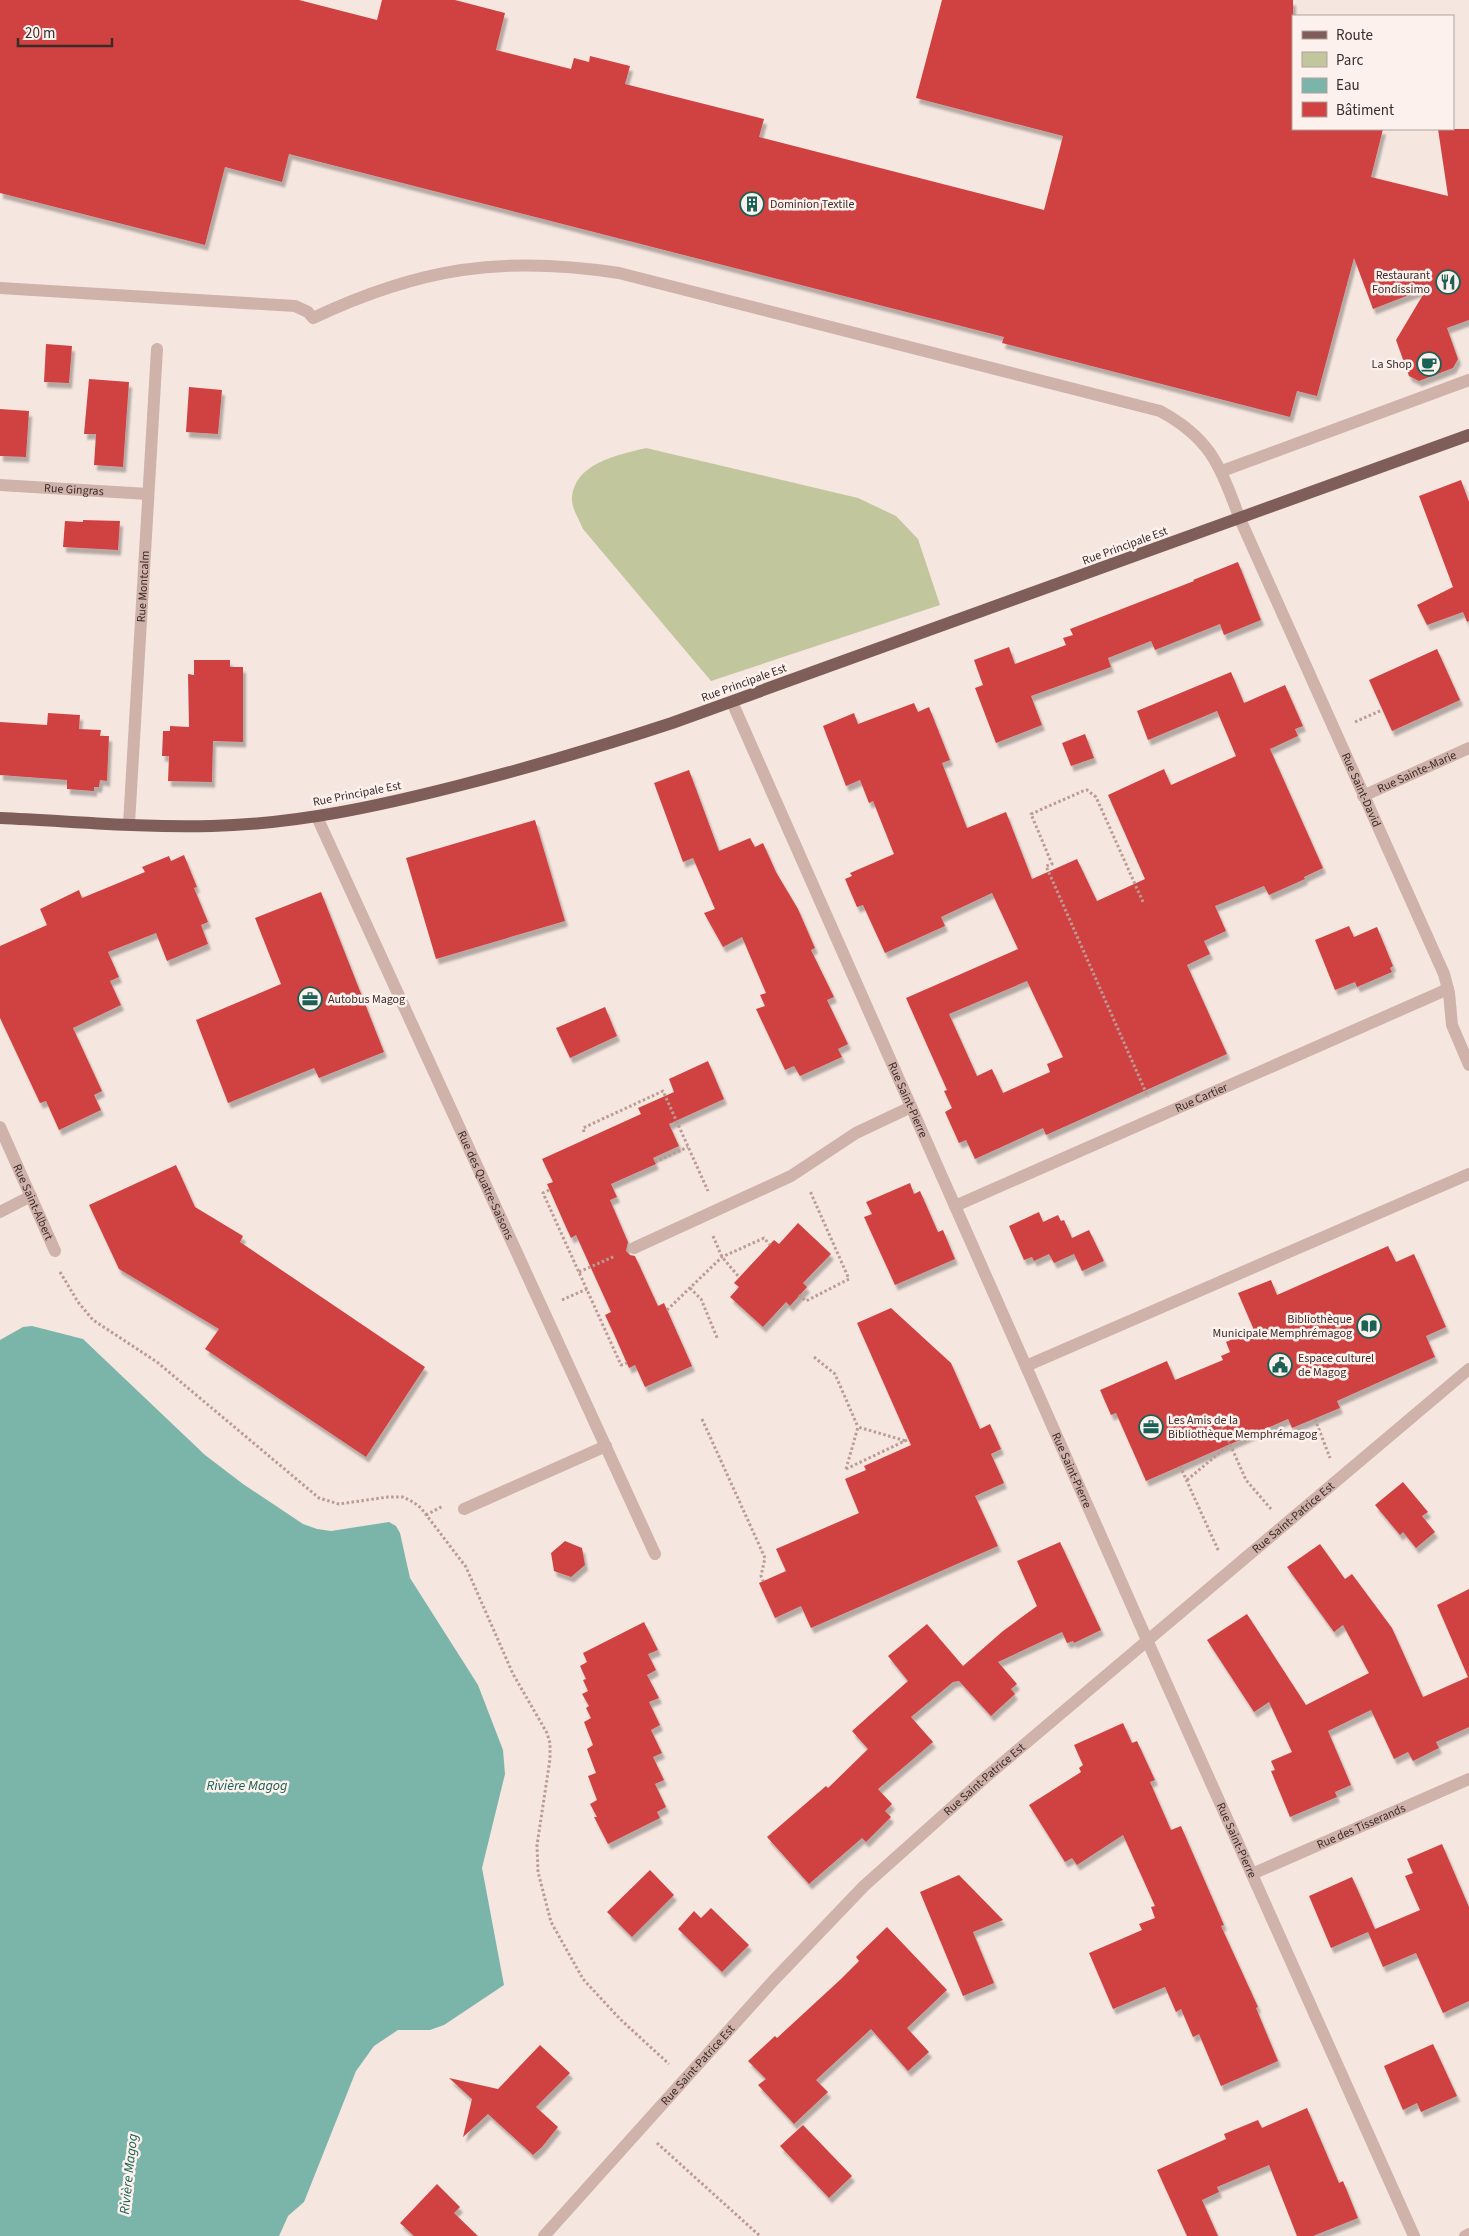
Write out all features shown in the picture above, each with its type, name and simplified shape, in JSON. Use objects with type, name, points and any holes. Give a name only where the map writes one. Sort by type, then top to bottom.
[{"type":"main road","name":"Rue Principale Est","points":[[0,818],[213,826],[318,817],[428,793],[552,761],[672,724],[1469,435]]},
{"type":"street","name":"Rue Saint-David","points":[[0,288],[295,306],[308,312],[313,318],[385,287],[423,276],[501,265],[541,264],[580,267],[619,273],[1139,404],[1160,411],[1180,421],[1197,435],[1211,452],[1222,471],[1240,519],[1444,974],[1448,989],[1452,1025],[1469,1065]]},
{"type":"street","name":"Rue Montcalm","points":[[129,824],[157,349]]},
{"type":"street","points":[[1222,471],[1469,380]]},
{"type":"street","name":"Rue Gingras","points":[[0,485],[148,494]]},
{"type":"street","name":"Rue Saint-Pierre","points":[[732,702],[1147,1640],[1414,2236]]},
{"type":"street","name":"Rue Sainte-Marie","points":[[1363,796],[1469,748]]},
{"type":"street","name":"Rue des Quatre-Saisons","points":[[318,817],[655,1554]]},
{"type":"street","name":"Rue Cartier","points":[[955,1206],[1448,989]]},
{"type":"street","points":[[634,1248],[800,1170],[856,1133],[911,1107]]},
{"type":"street","name":"Rue Saint-Albert","points":[[0,1128],[55,1251]]},
{"type":"street","points":[[1026,1366],[1469,1174]]},
{"type":"street","points":[[0,1212],[31,1196]]},
{"type":"street","name":"Rue Saint-Patrice Est","points":[[544,2236],[640,2127],[820,1930],[864,1886],[987,1776],[1469,1369]]},
{"type":"street","points":[[464,1509],[606,1446]]},
{"type":"street","name":"Rue des Tisserands","points":[[1252,1874],[1469,1779]]},
{"type":"street","points":[[1465,2236],[1469,2234]]},
{"type":"path","points":[[1334,731],[1382,710]]},
{"type":"path","points":[[1143,902],[1092,792],[1083,791],[1031,814],[1052,864],[1046,866],[1157,1117]]},
{"type":"path","points":[[584,1132],[583,1128],[648,1101],[663,1092],[717,1209]]},
{"type":"path","points":[[655,1162],[688,1147]]},
{"type":"path","points":[[799,1295],[806,1301],[850,1279],[800,1170]]},
{"type":"path","points":[[549,1190],[543,1193],[621,1365],[627,1363]]},
{"type":"path","points":[[562,1234],[568,1231]]},
{"type":"path","points":[[667,1310],[722,1257],[764,1238],[770,1245]]},
{"type":"path","points":[[579,1272],[634,1248]]},
{"type":"path","points":[[55,1251],[56,1264],[64,1279],[78,1302],[93,1320],[157,1362],[319,1498],[339,1504],[388,1496],[403,1498],[421,1508],[438,1533],[455,1552],[473,1582],[521,1692],[547,1733],[550,1743],[550,1759],[537,1845],[538,1872],[551,1922],[583,1979],[620,2019],[684,2079]]},
{"type":"path","points":[[722,1257],[740,1277]]},
{"type":"path","points":[[690,1288],[701,1300],[718,1340]]},
{"type":"path","points":[[603,1326],[609,1323]]},
{"type":"path","points":[[609,1338],[614,1335]]},
{"type":"path","points":[[814,1357],[834,1374],[858,1426],[846,1468],[907,1440],[858,1426]]},
{"type":"path","points":[[702,1419],[765,1558],[761,1576],[763,1581]]},
{"type":"path","points":[[1315,1419],[1339,1479]]},
{"type":"path","points":[[1222,1426],[1246,1480],[1284,1524]]},
{"type":"path","points":[[1187,1480],[1230,1444]]},
{"type":"path","points":[[1180,1466],[1228,1572]]},
{"type":"path","points":[[640,2127],[760,2236]]},
{"type":"green space","points":[[646,448],[858,498],[896,516],[918,539],[940,605],[711,681],[583,529],[573,507],[574,487],[588,469],[611,458]]},
{"type":"water","name":"Rivière Magog","points":[[32,1326],[83,1339],[205,1455],[243,1484],[303,1524],[331,1531],[389,1522],[396,1526],[400,1533],[410,1578],[478,1685],[503,1750],[505,1774],[482,1868],[504,1985],[444,2025],[430,2030],[398,2030],[374,2046],[356,2071],[304,2202],[288,2216],[279,2236],[0,2236],[0,1340],[23,1327]]},
{"type":"building","name":"Dominion Textile","points":[[0,0],[299,0],[377,20],[382,0],[455,0],[505,13],[496,50],[571,69],[574,58],[589,62],[590,56],[630,66],[625,84],[764,119],[759,137],[1044,210],[1063,136],[916,98],[942,0],[1293,0],[1292,130],[1383,130],[1371,177],[1448,196],[1438,130],[1469,129],[1469,320],[1447,328],[1458,359],[1453,368],[1419,381],[1409,376],[1396,340],[1427,288],[1373,309],[1354,258],[1317,396],[1297,391],[1290,417],[1002,343],[1004,337],[289,154],[282,182],[225,167],[205,245],[0,193]]},
{"type":"building","points":[[46,344],[72,346],[69,383],[44,382]]},
{"type":"building","points":[[89,379],[129,382],[123,467],[94,465],[96,434],[84,434]]},
{"type":"building","points":[[189,387],[222,390],[218,434],[186,432]]},
{"type":"building","points":[[0,409],[29,411],[26,457],[0,456]]},
{"type":"building","points":[[1461,480],[1469,502],[1469,621],[1467,622],[1463,612],[1427,625],[1417,605],[1453,587],[1419,496]]},
{"type":"building","points":[[83,520],[120,521],[118,550],[63,547],[65,521],[83,522]]},
{"type":"building","points":[[1238,562],[1261,620],[1224,635],[1220,624],[1155,650],[1151,641],[1108,658],[1111,667],[1031,696],[1042,725],[996,743],[975,688],[983,685],[974,660],[1009,647],[1015,664],[1066,645],[1063,638],[1073,635],[1070,629]]},
{"type":"building","points":[[1437,649],[1460,700],[1392,731],[1369,680]]},
{"type":"building","points":[[194,660],[230,660],[230,667],[243,667],[243,742],[213,741],[212,782],[168,781],[169,756],[162,756],[163,731],[170,731],[170,726],[189,727],[188,674],[194,675]]},
{"type":"building","points":[[1231,672],[1244,703],[1285,685],[1303,726],[1295,729],[1298,736],[1270,749],[1323,868],[1304,877],[1305,879],[1269,895],[1264,886],[1215,906],[1226,931],[1204,941],[1210,954],[1187,965],[1227,1054],[1046,1135],[1043,1128],[975,1159],[966,1140],[959,1143],[945,1112],[952,1108],[944,1091],[947,1090],[906,998],[1018,949],[992,893],[941,917],[945,926],[885,953],[863,905],[857,907],[845,879],[852,876],[850,873],[894,854],[873,801],[869,803],[860,780],[846,786],[823,726],[854,713],[858,724],[914,703],[918,712],[929,707],[950,760],[942,763],[967,828],[1006,812],[1032,879],[1077,859],[1097,901],[1145,879],[1108,795],[1164,769],[1171,785],[1236,756],[1217,711],[1148,740],[1137,711]],"holes":[[[1027,981],[1063,1057],[1047,1064],[1050,1072],[1003,1093],[992,1069],[977,1076],[949,1014]]]},
{"type":"building","points":[[48,713],[80,715],[79,729],[101,730],[100,736],[109,736],[107,781],[100,780],[99,787],[94,787],[94,791],[67,789],[67,780],[0,775],[0,722],[47,725]]},
{"type":"building","points":[[1085,734],[1094,758],[1071,766],[1062,743]]},
{"type":"building","points":[[689,770],[719,851],[750,838],[755,847],[763,843],[776,872],[798,909],[815,948],[811,950],[834,997],[827,1000],[848,1044],[838,1049],[842,1057],[800,1076],[794,1066],[785,1070],[756,1009],[765,1006],[760,995],[766,993],[742,937],[723,947],[704,913],[715,909],[693,858],[683,862],[654,783]]},
{"type":"building","points":[[535,820],[565,921],[436,959],[406,858]]},
{"type":"building","points":[[184,855],[197,887],[194,888],[208,922],[201,925],[208,944],[167,961],[156,933],[108,952],[119,977],[110,981],[121,1005],[73,1028],[102,1091],[94,1095],[101,1110],[59,1130],[46,1101],[40,1103],[0,1018],[0,946],[47,925],[40,909],[79,890],[82,898],[145,872],[142,867],[169,856],[171,861]]},
{"type":"building","points":[[321,892],[384,1052],[319,1078],[314,1068],[228,1103],[196,1020],[281,984],[255,918]]},
{"type":"building","points":[[1349,926],[1354,937],[1377,927],[1393,966],[1390,968],[1392,972],[1357,987],[1355,982],[1335,990],[1315,940]]},
{"type":"building","points":[[605,1007],[617,1036],[570,1058],[556,1028]]},
{"type":"building","points":[[708,1061],[724,1099],[669,1124],[679,1146],[653,1158],[656,1164],[611,1184],[617,1197],[610,1200],[628,1242],[626,1251],[630,1255],[635,1256],[658,1306],[664,1303],[692,1366],[645,1387],[635,1365],[629,1368],[605,1315],[611,1312],[576,1235],[571,1238],[565,1225],[547,1184],[553,1182],[542,1159],[641,1114],[638,1108],[674,1092],[669,1079]]},
{"type":"building","points":[[176,1165],[195,1207],[243,1236],[240,1242],[425,1367],[366,1457],[205,1349],[219,1329],[119,1269],[89,1205]]},
{"type":"building","points":[[910,1183],[914,1194],[920,1191],[938,1232],[943,1230],[955,1259],[895,1285],[864,1217],[872,1214],[866,1202]]},
{"type":"building","points":[[1039,1212],[1043,1222],[1058,1215],[1061,1221],[1064,1220],[1072,1238],[1089,1230],[1104,1261],[1082,1271],[1074,1254],[1054,1263],[1049,1254],[1034,1261],[1032,1257],[1024,1260],[1009,1226]]},
{"type":"building","points":[[798,1223],[831,1254],[803,1283],[807,1287],[790,1306],[786,1302],[763,1327],[730,1297],[739,1287],[734,1283],[774,1240],[779,1244]]},
{"type":"building","points":[[1388,1246],[1396,1262],[1414,1254],[1446,1327],[1426,1336],[1435,1357],[1337,1401],[1340,1408],[1292,1428],[1288,1419],[1146,1481],[1116,1413],[1111,1415],[1100,1390],[1167,1361],[1175,1380],[1223,1360],[1221,1356],[1230,1352],[1226,1342],[1254,1330],[1238,1293],[1271,1280],[1277,1295]]},
{"type":"building","points":[[891,1308],[951,1363],[980,1429],[990,1424],[1001,1449],[991,1454],[1004,1483],[975,1496],[998,1546],[811,1628],[801,1606],[775,1618],[759,1583],[786,1571],[776,1549],[859,1513],[845,1479],[866,1470],[864,1466],[911,1445],[857,1323]]},
{"type":"building","points":[[1403,1482],[1428,1512],[1422,1516],[1435,1532],[1416,1548],[1403,1532],[1400,1535],[1375,1505]]},
{"type":"building","points":[[565,1541],[582,1548],[585,1565],[571,1577],[554,1571],[551,1553]]},
{"type":"building","points":[[1060,1542],[1101,1630],[1074,1643],[1073,1641],[1067,1643],[1062,1632],[998,1662],[1017,1684],[1011,1689],[1015,1694],[991,1716],[959,1681],[953,1682],[911,1717],[933,1742],[878,1789],[892,1804],[885,1811],[891,1817],[866,1842],[862,1838],[809,1884],[767,1837],[826,1786],[828,1788],[868,1749],[852,1731],[908,1681],[888,1656],[927,1624],[963,1666],[1003,1631],[1037,1606],[1017,1561]]},
{"type":"building","points":[[1320,1544],[1345,1579],[1352,1574],[1392,1628],[1423,1697],[1468,1677],[1437,1605],[1469,1589],[1469,1727],[1436,1742],[1439,1748],[1413,1761],[1408,1752],[1394,1759],[1371,1710],[1328,1731],[1351,1785],[1335,1792],[1337,1797],[1290,1817],[1271,1771],[1275,1770],[1271,1761],[1292,1752],[1269,1702],[1254,1712],[1207,1640],[1247,1614],[1306,1705],[1369,1673],[1343,1625],[1334,1632],[1287,1567]]},
{"type":"building","points":[[644,1622],[658,1650],[648,1654],[656,1670],[647,1675],[659,1698],[649,1702],[660,1725],[651,1730],[662,1753],[653,1757],[664,1780],[655,1784],[666,1807],[657,1812],[660,1818],[608,1844],[594,1817],[597,1817],[590,1804],[597,1800],[588,1776],[596,1773],[587,1749],[593,1745],[584,1722],[591,1718],[586,1708],[589,1706],[582,1694],[588,1691],[583,1680],[586,1679],[580,1666],[587,1662],[583,1653]]},
{"type":"building","points":[[1123,1723],[1132,1743],[1137,1741],[1155,1780],[1150,1782],[1171,1830],[1181,1826],[1224,1925],[1221,1926],[1258,2007],[1256,2008],[1278,2061],[1221,2086],[1199,2034],[1193,2037],[1181,2009],[1176,2012],[1165,1987],[1113,2009],[1089,1953],[1142,1930],[1139,1924],[1155,1918],[1151,1907],[1155,1906],[1123,1835],[1077,1865],[1072,1858],[1065,1862],[1029,1805],[1081,1772],[1079,1768],[1083,1765],[1074,1745]]},
{"type":"building","points":[[1442,1844],[1469,1907],[1469,2001],[1443,2013],[1416,1953],[1383,1967],[1368,1932],[1420,1910],[1405,1876],[1413,1873],[1407,1859]]},
{"type":"building","points":[[650,1870],[674,1895],[632,1937],[607,1912]]},
{"type":"building","points":[[959,1875],[1003,1920],[973,1932],[994,1983],[963,1996],[920,1892]]},
{"type":"building","points":[[1352,1877],[1375,1929],[1331,1948],[1309,1896]]},
{"type":"building","points":[[711,1908],[749,1945],[722,1972],[678,1929],[694,1911],[701,1918]]},
{"type":"building","points":[[887,1927],[947,1990],[907,2028],[929,2052],[908,2071],[871,2029],[816,2080],[828,2092],[794,2124],[758,2085],[766,2079],[748,2061],[775,2036],[777,2038],[841,1979],[859,1961],[856,1957]]},
{"type":"building","points":[[1433,2044],[1457,2096],[1421,2112],[1417,2103],[1403,2110],[1384,2066]]},
{"type":"building","points":[[540,2045],[570,2073],[536,2107],[558,2127],[542,2147],[533,2155],[488,2114],[463,2137],[472,2099],[449,2078],[498,2089]]},
{"type":"building","points":[[1307,2108],[1339,2183],[1343,2181],[1358,2218],[1313,2236],[1297,2236],[1269,2165],[1217,2187],[1219,2192],[1202,2200],[1218,2236],[1187,2236],[1157,2170],[1226,2139],[1224,2134],[1258,2120],[1262,2128]]},
{"type":"building","points":[[803,2125],[852,2176],[829,2198],[780,2146]]},
{"type":"building","points":[[437,2184],[460,2207],[454,2213],[478,2236],[414,2236],[400,2223]]},
{"type":"place","name":"Dominion Textile","points":[[752,204]]},
{"type":"place","name":"Restaurant Fondissimo","points":[[1448,282]]},
{"type":"place","name":"La Shop","points":[[1429,364]]},
{"type":"place","name":"Autobus Magog","points":[[310,999]]},
{"type":"place","name":"Bibliothèque Municipale Memphrémagog","points":[[1369,1326]]},
{"type":"place","name":"Espace culturel de Magog","points":[[1280,1365]]},
{"type":"place","name":"Les Amis de la Bibliothèque Memphrémagog","points":[[1151,1427]]}]
